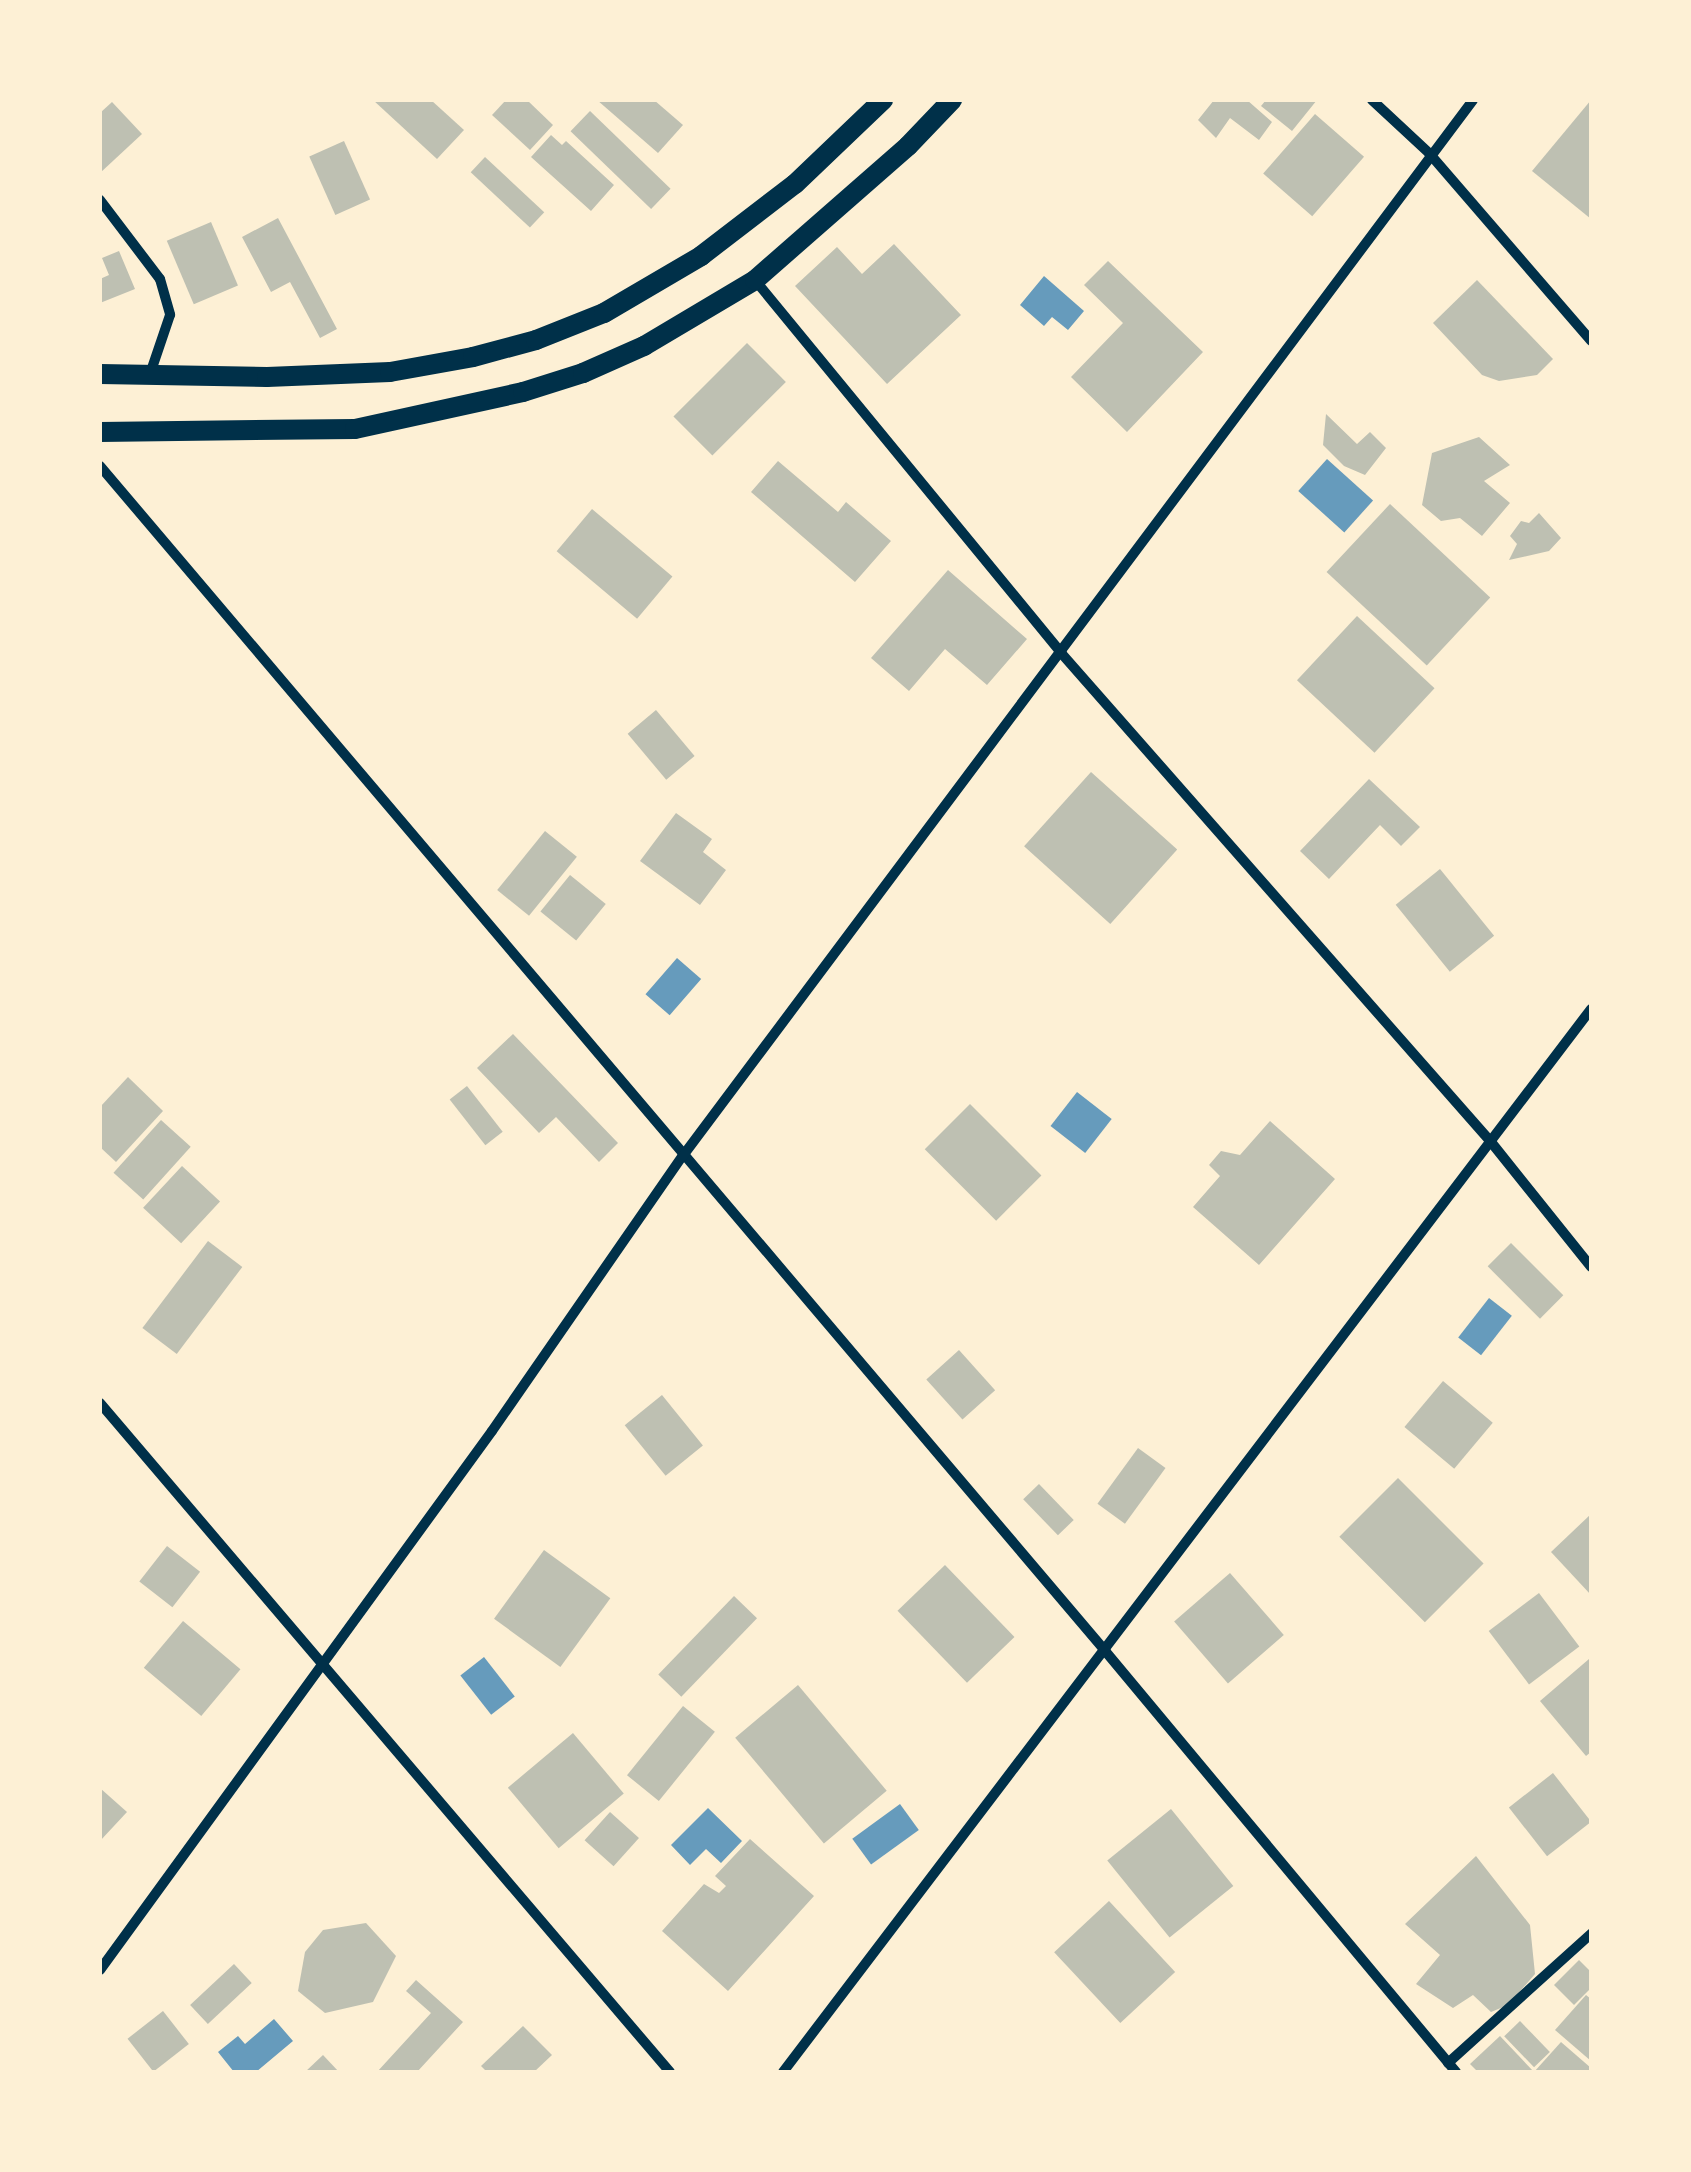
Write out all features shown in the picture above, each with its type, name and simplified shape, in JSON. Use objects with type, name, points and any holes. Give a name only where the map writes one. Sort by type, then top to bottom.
[{"type":"main road","points":[[100,374],[266,377],[390,372],[473,358],[536,340],[604,313],[701,256],[795,184],[883,100]]},
{"type":"main road","points":[[100,432],[355,429],[523,392],[583,374],[644,346],[755,280],[894,158],[952,100]]},
{"type":"street","points":[[1372,100],[1430,153],[1591,341]]},
{"type":"street","points":[[100,1970],[492,1431],[682,1157],[1473,100]]},
{"type":"street","points":[[100,200],[160,279],[170,315],[150,375]]},
{"type":"street","points":[[755,280],[1062,654],[1492,1142],[1591,1267]]},
{"type":"street","points":[[100,466],[682,1157],[1106,1652],[1452,2068],[1591,1934]]},
{"type":"street","points":[[783,2072],[1591,1009]]},
{"type":"street","points":[[100,1403],[670,2072]]},
{"type":"water","points":[[1044,276],[1084,311],[1068,330],[1052,317],[1044,326],[1020,305]]},
{"type":"water","points":[[1327,459],[1373,500],[1344,532],[1298,491]]},
{"type":"water","points":[[677,958],[701,979],[670,1015],[646,994]]},
{"type":"water","points":[[1077,1092],[1112,1119],[1085,1153],[1051,1126]]},
{"type":"water","points":[[1489,1298],[1512,1316],[1481,1355],[1458,1337]]},
{"type":"water","points":[[484,1657],[515,1696],[491,1715],[460,1675]]},
{"type":"water","points":[[900,1804],[919,1830],[871,1865],[852,1839]]},
{"type":"water","points":[[708,1808],[742,1841],[721,1863],[706,1849],[690,1865],[671,1845]]},
{"type":"water","points":[[274,2019],[293,2041],[256,2072],[234,2072],[218,2052],[238,2036],[245,2044]]},
{"type":"building","points":[[373,100],[431,100],[464,130],[437,159]]},
{"type":"building","points":[[506,100],[527,100],[553,125],[530,150],[492,115]]},
{"type":"building","points":[[597,100],[654,100],[683,125],[658,153]]},
{"type":"building","points":[[1214,100],[1247,100],[1272,122],[1259,140],[1230,118],[1216,138],[1198,120]]},
{"type":"building","points":[[1266,100],[1317,100],[1292,131],[1261,106]]},
{"type":"building","points":[[1591,100],[1591,219],[1532,171]]},
{"type":"building","points":[[112,102],[142,134],[100,173],[100,113]]},
{"type":"building","points":[[590,111],[671,189],[651,209],[571,131]]},
{"type":"building","points":[[1315,114],[1364,157],[1312,216],[1263,174]]},
{"type":"building","points":[[551,135],[562,145],[566,141],[614,185],[591,211],[531,157]]},
{"type":"building","points":[[344,141],[370,199],[335,215],[309,156]]},
{"type":"building","points":[[485,157],[544,212],[530,228],[471,172]]},
{"type":"building","points":[[278,218],[337,329],[320,338],[290,282],[271,292],[242,237]]},
{"type":"building","points":[[211,222],[238,286],[194,304],[167,241]]},
{"type":"building","points":[[894,244],[961,315],[887,384],[795,286],[837,247],[862,274]]},
{"type":"building","points":[[119,251],[135,289],[100,303],[100,279],[109,275],[102,258]]},
{"type":"building","points":[[1108,261],[1203,352],[1127,432],[1071,377],[1123,323],[1084,285]]},
{"type":"building","points":[[1477,280],[1553,359],[1537,375],[1499,381],[1482,375],[1433,323]]},
{"type":"building","points":[[747,343],[786,382],[712,455],[673,417]]},
{"type":"building","points":[[1326,414],[1357,444],[1370,432],[1386,448],[1365,475],[1344,466],[1323,445]]},
{"type":"building","points":[[1479,437],[1510,465],[1484,481],[1510,503],[1482,536],[1460,518],[1441,521],[1422,505],[1432,453]]},
{"type":"building","points":[[778,461],[838,512],[846,502],[891,541],[855,582],[751,492]]},
{"type":"building","points":[[1390,504],[1490,597],[1427,665],[1327,572]]},
{"type":"building","points":[[592,509],[672,576],[637,619],[557,551]]},
{"type":"building","points":[[1539,513],[1561,538],[1549,551],[1509,560],[1517,544],[1510,536],[1521,521],[1529,523]]},
{"type":"building","points":[[948,570],[1027,639],[987,685],[945,649],[909,691],[871,658]]},
{"type":"building","points":[[1357,616],[1435,688],[1375,753],[1297,680]]},
{"type":"building","points":[[656,710],[695,756],[666,780],[628,734]]},
{"type":"building","points":[[1091,772],[1177,850],[1110,924],[1024,846]]},
{"type":"building","points":[[1369,779],[1420,827],[1401,846],[1380,825],[1329,879],[1300,851]]},
{"type":"building","points":[[676,813],[712,839],[703,852],[726,870],[700,905],[640,861]]},
{"type":"building","points":[[545,831],[577,857],[529,916],[497,890]]},
{"type":"building","points":[[1440,869],[1494,936],[1450,972],[1396,905]]},
{"type":"building","points":[[570,875],[606,904],[576,940],[540,912]]},
{"type":"building","points":[[513,1034],[618,1143],[599,1162],[556,1117],[539,1133],[477,1068]]},
{"type":"building","points":[[128,1077],[163,1111],[116,1162],[100,1147],[100,1107]]},
{"type":"building","points":[[467,1086],[503,1132],[485,1145],[450,1100]]},
{"type":"building","points":[[970,1104],[1041,1175],[996,1221],[925,1149]]},
{"type":"building","points":[[161,1120],[191,1147],[143,1200],[113,1173]]},
{"type":"building","points":[[1270,1121],[1335,1179],[1259,1265],[1193,1207],[1220,1176],[1209,1165],[1221,1151],[1240,1155]]},
{"type":"building","points":[[182,1166],[220,1201],[181,1243],[143,1208]]},
{"type":"building","points":[[208,1241],[242,1267],[177,1354],[142,1328]]},
{"type":"building","points":[[1511,1243],[1563,1295],[1540,1319],[1488,1266]]},
{"type":"building","points":[[959,1350],[995,1390],[962,1420],[926,1379]]},
{"type":"building","points":[[1443,1381],[1493,1423],[1454,1469],[1404,1427]]},
{"type":"building","points":[[662,1395],[703,1446],[666,1476],[625,1425]]},
{"type":"building","points":[[1138,1448],[1166,1468],[1125,1524],[1097,1504]]},
{"type":"building","points":[[1398,1478],[1484,1564],[1425,1622],[1339,1537]]},
{"type":"building","points":[[1039,1484],[1074,1520],[1058,1535],[1023,1499]]},
{"type":"building","points":[[1591,1514],[1591,1595],[1551,1552]]},
{"type":"building","points":[[167,1546],[200,1572],[172,1607],[139,1581]]},
{"type":"building","points":[[544,1550],[610,1598],[560,1667],[494,1619]]},
{"type":"building","points":[[945,1565],[1014,1637],[967,1683],[898,1611]]},
{"type":"building","points":[[1230,1573],[1284,1635],[1228,1683],[1174,1622]]},
{"type":"building","points":[[1539,1593],[1579,1647],[1529,1684],[1489,1631]]},
{"type":"building","points":[[734,1596],[757,1618],[681,1697],[658,1674]]},
{"type":"building","points":[[183,1621],[240,1669],[201,1716],[144,1668]]},
{"type":"building","points":[[1589,1659],[1591,1752],[1586,1756],[1540,1701]]},
{"type":"building","points":[[798,1685],[887,1791],[824,1843],[735,1738]]},
{"type":"building","points":[[683,1706],[715,1732],[659,1801],[627,1775]]},
{"type":"building","points":[[573,1733],[624,1794],[559,1848],[508,1788]]},
{"type":"building","points":[[1553,1773],[1591,1822],[1547,1856],[1509,1807]]},
{"type":"building","points":[[100,1788],[127,1812],[100,1841]]},
{"type":"building","points":[[1171,1809],[1233,1886],[1170,1938],[1107,1861]]},
{"type":"building","points":[[610,1812],[639,1838],[614,1866],[585,1840]]},
{"type":"building","points":[[750,1839],[814,1896],[728,1991],[662,1931],[704,1884],[719,1893],[726,1886],[715,1876]]},
{"type":"building","points":[[1476,1856],[1530,1925],[1535,1974],[1508,2005],[1491,2012],[1473,1995],[1453,2008],[1416,1984],[1440,1955],[1405,1924]]},
{"type":"building","points":[[1109,1901],[1175,1972],[1120,2023],[1054,1952]]},
{"type":"building","points":[[366,1923],[396,1956],[373,2002],[325,2013],[298,1991],[305,1952],[323,1930]]},
{"type":"building","points":[[1579,1960],[1591,1972],[1591,1988],[1574,2005],[1554,1985]]},
{"type":"building","points":[[234,1964],[252,1983],[208,2024],[190,2005]]},
{"type":"building","points":[[416,1980],[463,2022],[417,2072],[377,2072],[431,2013],[406,1991]]},
{"type":"building","points":[[1586,1995],[1591,1999],[1591,2061],[1555,2030]]},
{"type":"building","points":[[163,2011],[189,2044],[153,2072],[128,2039]]},
{"type":"building","points":[[1520,2021],[1550,2052],[1534,2067],[1504,2036]]},
{"type":"building","points":[[523,2026],[552,2055],[534,2072],[487,2072],[481,2066]]},
{"type":"building","points":[[1500,2036],[1534,2072],[1478,2072],[1470,2064]]},
{"type":"building","points":[[1561,2042],[1591,2068],[1591,2072],[1534,2072]]},
{"type":"building","points":[[323,2055],[339,2072],[305,2072]]}]
